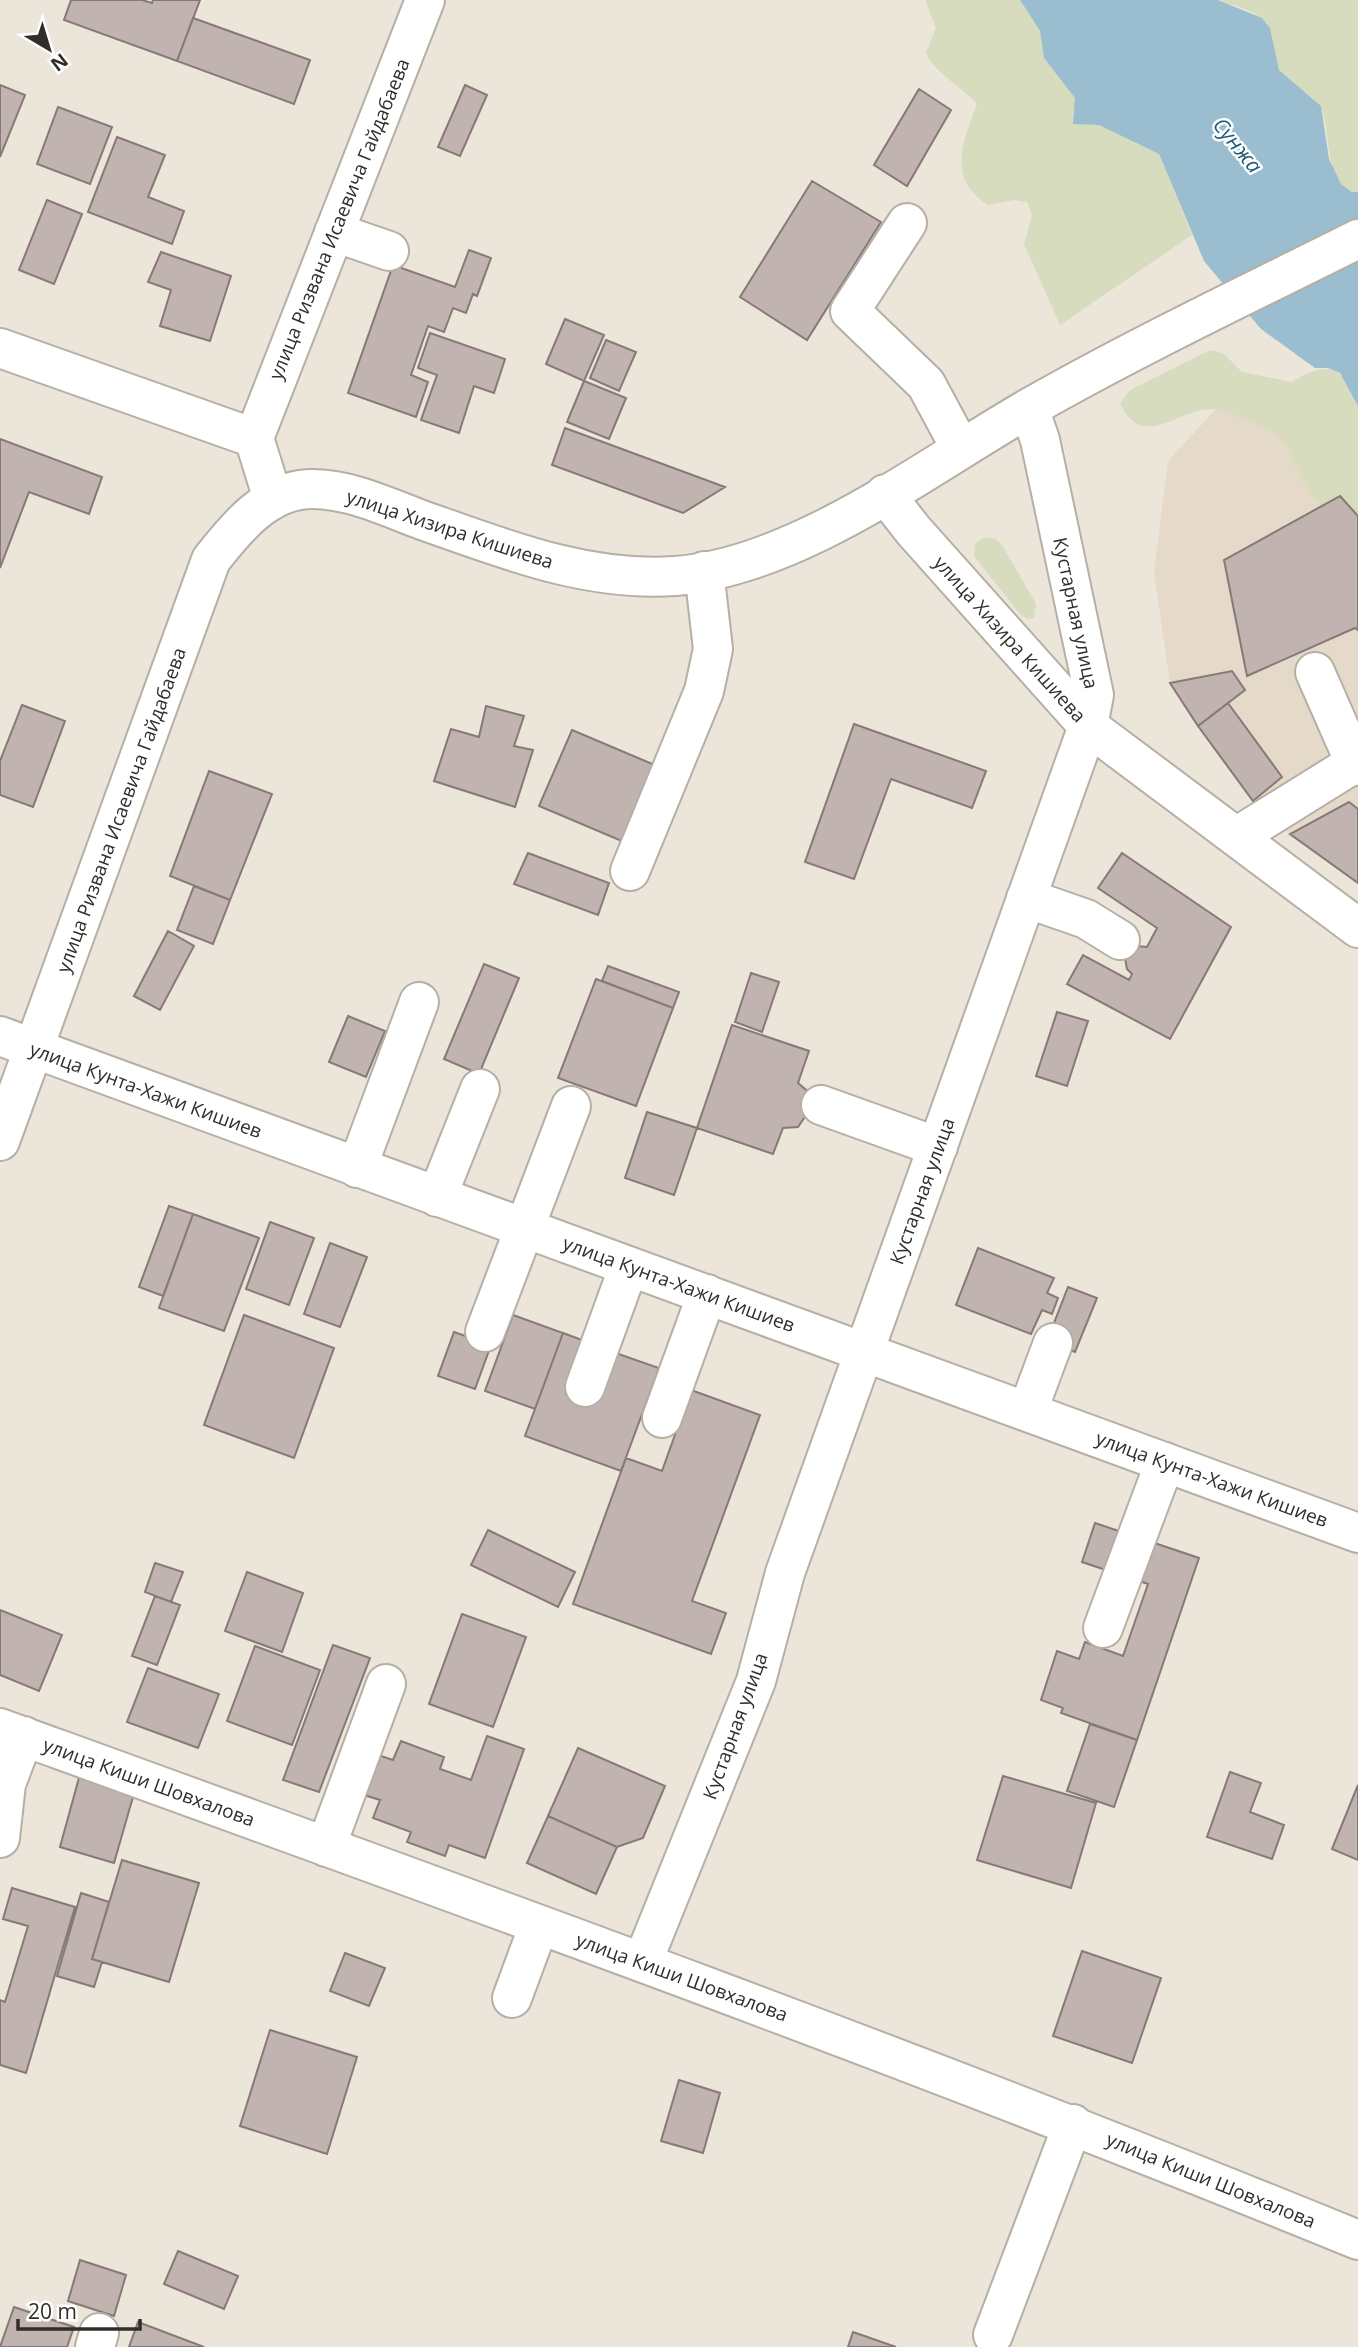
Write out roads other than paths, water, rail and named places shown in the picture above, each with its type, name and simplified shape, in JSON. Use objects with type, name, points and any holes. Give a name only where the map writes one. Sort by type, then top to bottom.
[{"type":"street","name":"улица Ризвана Исаевича Гайдабаева","points":[[254,438],[425,0]]},
{"type":"street","points":[[907,223],[850,311],[926,384],[961,449]]},
{"type":"street","points":[[334,232],[389,251]]},
{"type":"street","points":[[885,494],[1029,408],[1097,371],[1358,239]]},
{"type":"street","points":[[0,348],[254,438],[273,499]]},
{"type":"street","name":"Кустарная улица","points":[[643,1961],[781,1616],[785,1573],[1088,726],[1094,695],[1040,440],[1029,408]]},
{"type":"street","name":"улица Хизира Кишиева","points":[[273,499],[310,489],[353,495],[509,551],[590,571],[635,577],[704,571],[765,554],[885,494],[913,530],[1088,726],[1358,928]]},
{"type":"street","name":"улица Ризвана Исаевича Гайдабаева","points":[[0,1141],[17,1042],[211,560],[238,525],[273,499]]},
{"type":"street","points":[[630,871],[704,691],[713,649],[704,571]]},
{"type":"street","points":[[1236,837],[1356,764],[1315,672]]},
{"type":"street","points":[[1026,898],[1086,919],[1120,940]]},
{"type":"street","points":[[357,1168],[419,1002]]},
{"type":"street","name":"улица Кунта-Хажи Кишиев","points":[[17,1042],[357,1168],[865,1350],[1358,1533]]},
{"type":"street","points":[[437,1197],[480,1089]]},
{"type":"street","points":[[821,1105],[938,1147]]},
{"type":"street","points":[[485,1332],[570,1106]]},
{"type":"street","points":[[585,1387],[629,1266]]},
{"type":"street","points":[[662,1418],[707,1294]]},
{"type":"street","points":[[1028,1410],[1053,1343]]},
{"type":"street","points":[[1103,1628],[1165,1462]]},
{"type":"street","points":[[326,1847],[386,1684]]},
{"type":"street","points":[[0,1838],[12,1732]]},
{"type":"street","name":"улица Киши Шовхалова","points":[[12,1732],[643,1961],[1073,2124],[1358,2240]]},
{"type":"street","points":[[512,1997],[539,1925]]},
{"type":"street","points":[[993,2334],[1073,2124]]},
{"type":"water","name":"Сунжа","points":[[1020,0],[1218,0],[1262,18],[1270,28],[1279,70],[1321,106],[1329,159],[1341,184],[1352,192],[1358,192],[1358,406],[1340,373],[1328,368],[1315,368],[1261,329],[1204,261],[1159,154],[1099,125],[1073,124],[1075,98],[1044,58],[1040,31]]}]
